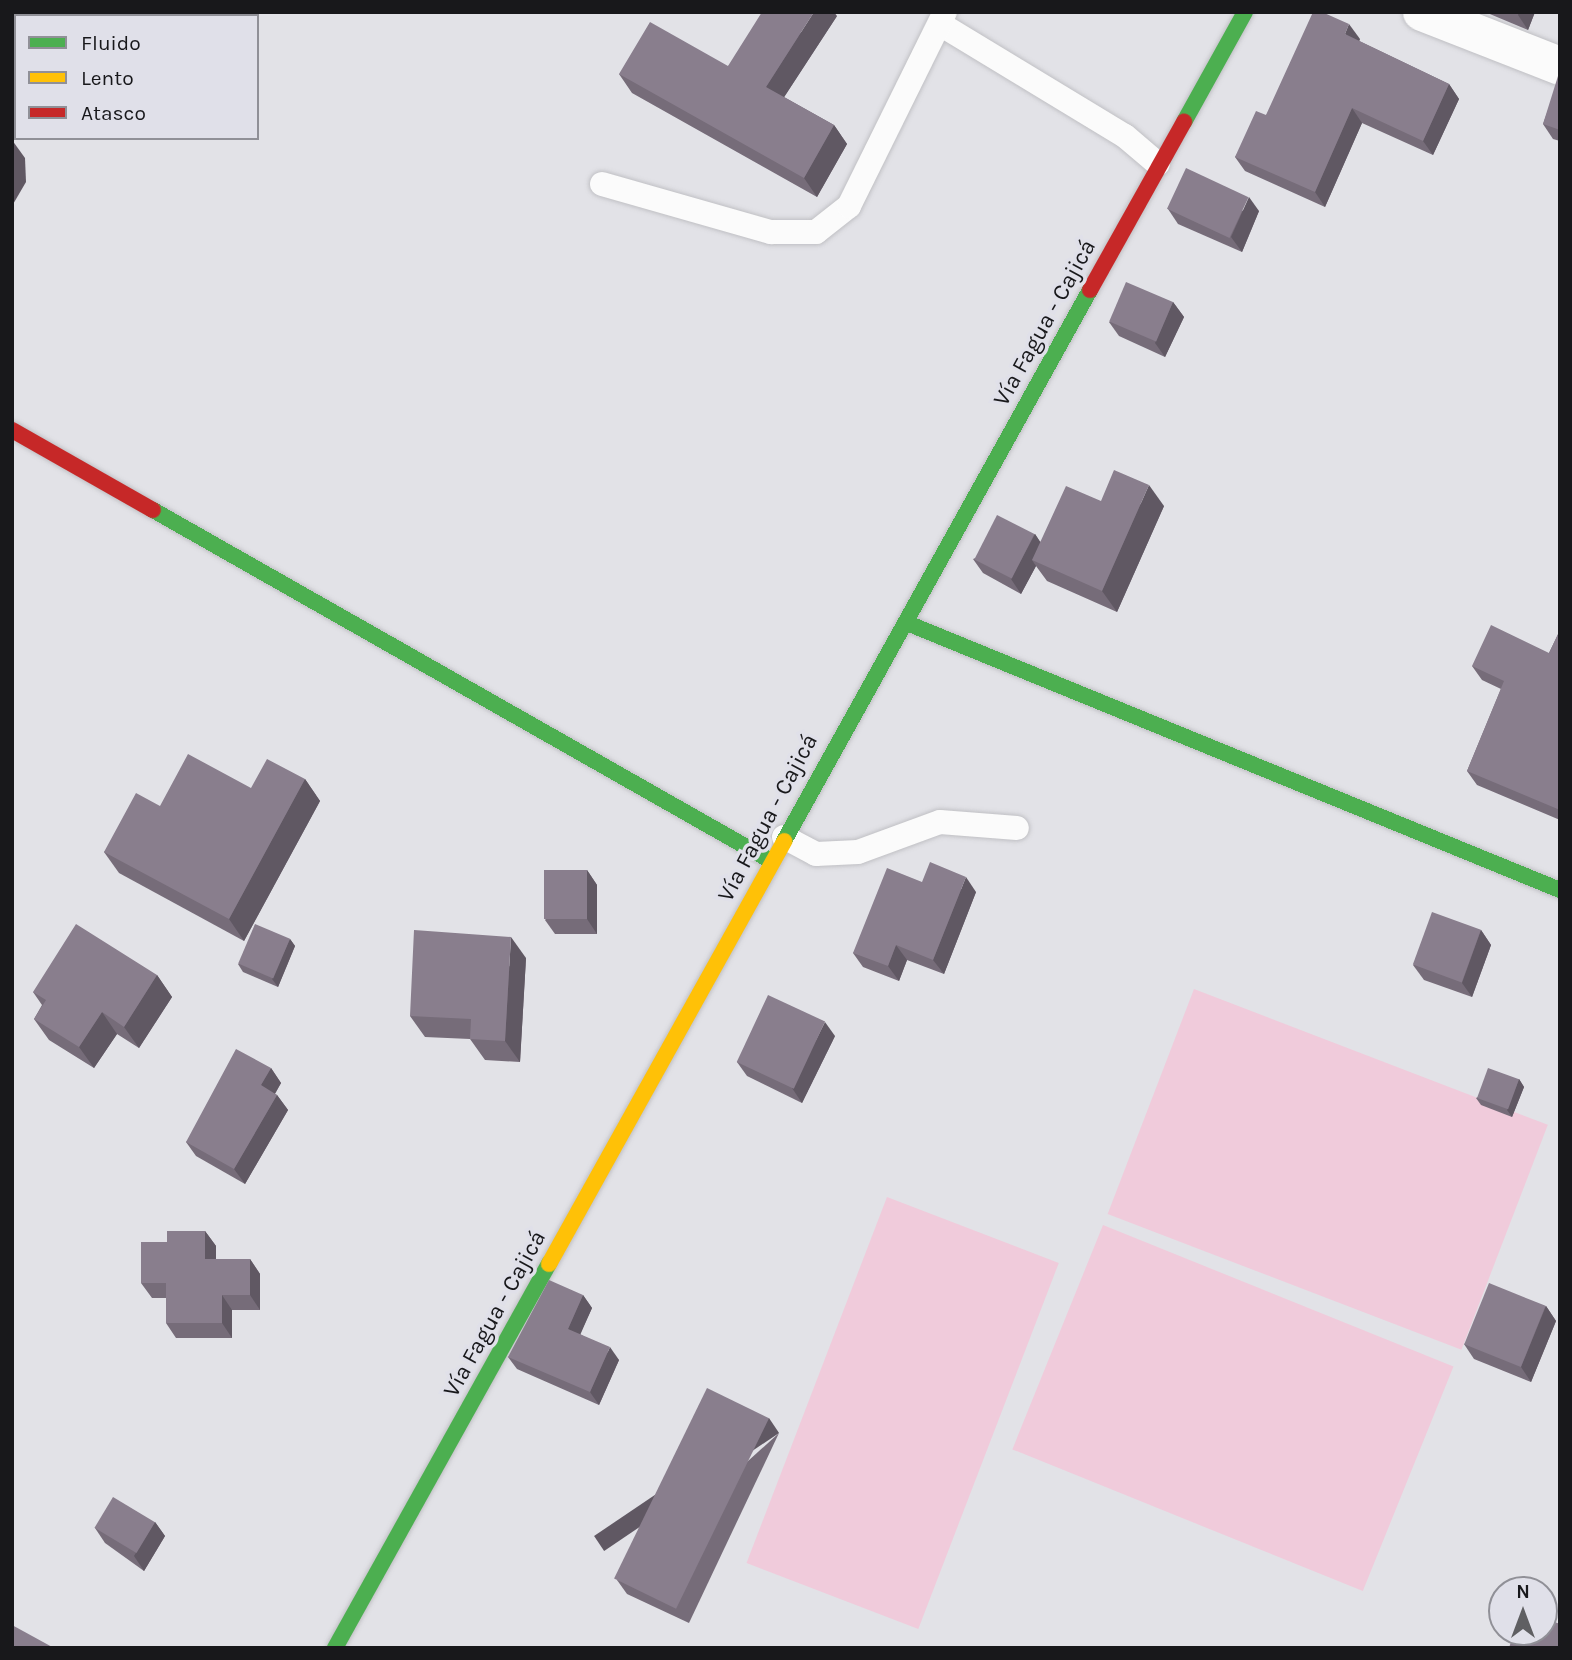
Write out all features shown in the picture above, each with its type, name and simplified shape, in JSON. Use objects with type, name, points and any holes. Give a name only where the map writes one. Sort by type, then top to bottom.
[{"type":"street","name":"Vía Fagua - Cajicá","points":[[335,1648],[784,837],[907,623],[1158,164],[1245,12]]},
{"type":"street","points":[[1422,12],[1560,66]]},
{"type":"street","points":[[12,430],[771,861]]},
{"type":"street","points":[[907,623],[1560,890]]},
{"type":"lane","points":[[602,184],[771,232],[816,232],[849,206],[942,18],[1125,136],[1158,164]]},
{"type":"lane","points":[[784,837],[826,854],[858,852],[940,822],[1017,828]]},
{"type":"shaded area","points":[[1194,989],[1548,1125],[1461,1350],[1108,1214]]},
{"type":"shaded area","points":[[887,1197],[1059,1263],[918,1629],[747,1563]]},
{"type":"shaded area","points":[[1103,1225],[1453,1367],[1363,1591],[1012,1449]]},
{"type":"building","points":[[762,12],[814,12],[766,87],[834,125],[804,178],[619,74],[650,22],[728,66]]},
{"type":"building","points":[[1313,12],[1322,12],[1349,24],[1345,34],[1449,84],[1423,141],[1352,108],[1315,192],[1235,157],[1256,111],[1266,115]]},
{"type":"building","points":[[1558,76],[1560,77],[1560,130],[1543,124]]},
{"type":"building","points":[[1186,168],[1249,197],[1230,238],[1167,209]]},
{"type":"building","points":[[1126,282],[1173,302],[1156,342],[1109,322]]},
{"type":"building","points":[[1114,470],[1149,485],[1102,591],[1032,560],[1066,486],[1101,501]]},
{"type":"building","points":[[997,515],[1034,534],[1012,579],[974,560]]},
{"type":"building","points":[[1491,625],[1549,653],[1560,630],[1560,810],[1467,771],[1504,681],[1472,666]]},
{"type":"building","points":[[188,754],[251,788],[267,759],[305,779],[229,919],[104,852],[136,793],[160,806]]},
{"type":"building","points":[[930,862],[966,877],[933,960],[896,945],[888,966],[853,953],[887,868],[922,882]]},
{"type":"building","points":[[544,870],[587,870],[587,919],[544,919]]},
{"type":"building","points":[[1432,912],[1481,930],[1462,982],[1413,965]]},
{"type":"building","points":[[76,924],[157,975],[124,1027],[102,1012],[79,1047],[34,1019],[46,1000],[33,992]]},
{"type":"building","points":[[255,924],[290,939],[273,978],[238,964]]},
{"type":"building","points":[[414,930],[511,937],[505,1041],[470,1039],[471,1019],[410,1016]]},
{"type":"building","points":[[768,995],[825,1022],[794,1089],[737,1062]]},
{"type":"building","points":[[236,1049],[271,1068],[261,1085],[277,1095],[234,1169],[186,1142]]},
{"type":"building","points":[[1488,1068],[1519,1079],[1508,1109],[1477,1098]]},
{"type":"building","points":[[167,1231],[205,1231],[205,1259],[250,1259],[250,1295],[222,1295],[222,1323],[166,1323],[166,1283],[141,1283],[141,1242],[167,1242]]},
{"type":"building","points":[[549,1280],[583,1295],[568,1329],[610,1347],[590,1392],[508,1357]]},
{"type":"building","points":[[1489,1283],[1546,1306],[1521,1367],[1464,1344]]},
{"type":"building","points":[[707,1388],[769,1418],[676,1609],[614,1579]]},
{"type":"building","points":[[113,1497],[155,1522],[136,1553],[94,1528]]},
{"type":"building","points":[[1558,1623],[1560,1624],[1560,1648],[1509,1648],[1558,1646]]},
{"type":"building","points":[[12,1625],[54,1648],[12,1648]]},
{"type":"traffic: fast","points":[[1184,122],[1245,12]]},
{"type":"traffic: fast","points":[[784,841],[1090,290]]},
{"type":"traffic: fast","points":[[153,510],[771,861]]},
{"type":"traffic: fast","points":[[907,623],[1560,890]]},
{"type":"traffic: fast","points":[[335,1648],[549,1264]]},
{"type":"traffic: slow","points":[[549,1264],[784,841]]},
{"type":"traffic: jam","points":[[1090,290],[1184,122]]},
{"type":"traffic: jam","points":[[12,430],[153,510]]}]
